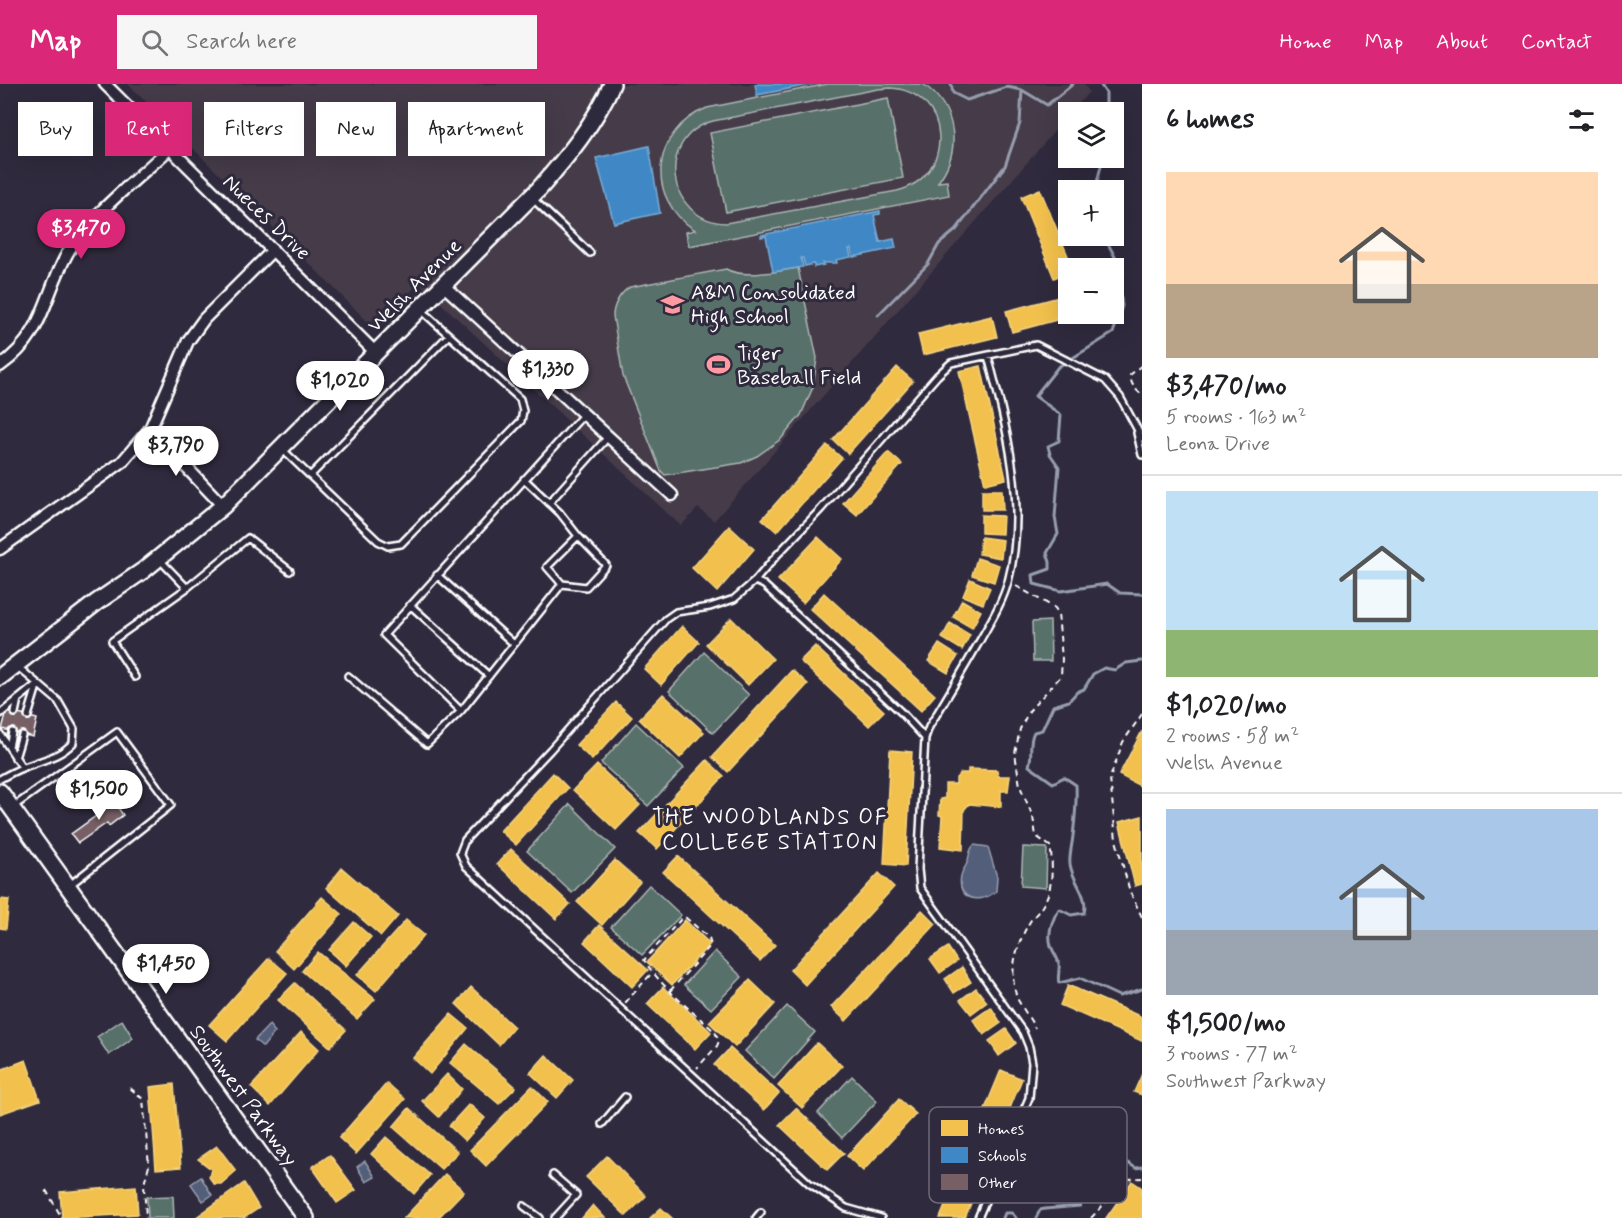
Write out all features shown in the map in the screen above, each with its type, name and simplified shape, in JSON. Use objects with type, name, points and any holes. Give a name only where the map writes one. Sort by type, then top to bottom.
[{"type":"main road","name":"Welsh Avenue","points":[[0,677],[223,506],[555,171],[598,112],[612,84]]},
{"type":"main road","name":"Southwest Parkway","points":[[0,792],[306,1218]]},
{"type":"street","name":"Nueces Drive","points":[[105,84],[123,102]]},
{"type":"street","points":[[0,366],[25,344],[36,327],[67,255],[81,234],[162,156]]},
{"type":"street","name":"Nueces Drive","points":[[176,156],[376,353]]},
{"type":"street","points":[[0,549],[122,462],[150,429],[188,341],[204,319],[273,250]]},
{"type":"street","points":[[443,285],[672,495]]},
{"type":"street","points":[[150,429],[223,506]]},
{"type":"lane","points":[[531,197],[590,254]]},
{"type":"lane","points":[[281,448],[378,541],[388,546],[401,544],[521,421],[523,411],[520,399],[420,309]]},
{"type":"lane","points":[[310,476],[449,335]]},
{"type":"lane","points":[[881,1218],[846,1208],[809,1183],[466,866],[460,853],[465,840],[666,619],[676,612],[710,607],[734,599],[755,581],[951,363],[1036,345],[1105,380],[1113,387],[1137,432],[1142,455]]},
{"type":"lane","points":[[988,356],[1010,453],[1017,525],[1008,582],[999,608],[929,727],[926,738],[918,869],[920,888],[1023,1032],[1032,1063],[1029,1098],[1025,1107]]},
{"type":"lane","points":[[461,711],[384,635],[584,414]]},
{"type":"lane","points":[[1137,432],[1142,438]]},
{"type":"lane","points":[[549,503],[609,436]]},
{"type":"lane","points":[[524,479],[560,513],[606,565],[586,587],[562,584],[547,567],[578,536]]},
{"type":"lane","points":[[135,676],[112,641],[187,588],[248,538],[290,571]]},
{"type":"lane","points":[[158,558],[187,588]]},
{"type":"lane","points":[[437,575],[514,644]]},
{"type":"lane","points":[[755,581],[764,585],[926,738]]},
{"type":"lane","points":[[348,676],[427,744],[461,711],[562,584]]},
{"type":"lane","points":[[410,605],[489,676]]},
{"type":"lane","points":[[0,779],[64,752],[73,743],[74,729],[58,701],[15,665]]},
{"type":"lane","points":[[0,714],[37,684]]},
{"type":"lane","points":[[27,716],[37,684]]},
{"type":"lane","points":[[15,713],[18,699]]},
{"type":"lane","points":[[9,747],[12,732]]},
{"type":"lane","points":[[12,808],[117,732],[171,805],[68,887]]},
{"type":"lane","points":[[0,734],[22,768]]},
{"type":"lane","points":[[15,758],[22,735]]},
{"type":"lane","points":[[602,1124],[625,1097]]},
{"type":"lane","points":[[553,1175],[576,1195],[555,1218]]},
{"type":"lane","points":[[978,1218],[984,1203]]},
{"type":"lane","points":[[524,1206],[540,1218]]},
{"type":"lane","points":[[756,1218],[761,1212]]},
{"type":"path","points":[[1142,365],[1131,375],[1131,382],[1142,395]]},
{"type":"path","points":[[1008,582],[1055,608],[1058,613],[1062,651],[1061,676],[1029,711],[1020,729],[1016,753],[1020,786],[1033,817],[1036,836],[1050,846],[1052,856],[1046,901],[1030,922],[1015,953],[1013,969],[1017,998],[1035,1028]]},
{"type":"path","points":[[1142,714],[1122,742],[1110,778],[1116,840],[1131,892],[1142,917]]},
{"type":"path","points":[[670,991],[711,945],[709,938],[685,917],[644,960],[651,974],[715,1032],[719,1041],[691,1074]]},
{"type":"path","points":[[620,1008],[651,974]]},
{"type":"path","points":[[130,1088],[143,1099],[149,1166],[144,1184],[146,1218]]},
{"type":"path","points":[[1127,1180],[1142,1178]]},
{"type":"path","points":[[46,1190],[62,1218]]},
{"type":"path","points":[[1091,1218],[1105,1203]]},
{"type":"shaded area","name":"A&M Consolidated High School","points":[[128,84],[1084,84],[1089,92],[1080,102],[1058,102],[1058,127],[714,521],[698,508],[681,526],[419,283],[379,325],[371,325],[192,147],[192,102],[146,102]]},
{"type":"green space","points":[[828,84],[923,84],[943,104],[949,116],[953,143],[951,156],[938,182],[947,181],[949,195],[689,246],[686,232],[695,230],[679,216],[668,201],[662,183],[661,165],[666,148],[675,132],[689,118],[707,108]],"holes":[[[890,88],[910,93],[925,103],[935,118],[939,135],[937,153],[930,169],[916,182],[897,191],[726,223],[706,219],[690,208],[680,194],[675,177],[676,160],[682,143],[694,130],[713,121],[878,89]]]},
{"type":"green space","points":[[888,98],[903,178],[726,212],[710,133]]},
{"type":"green space","name":"Tiger Baseball Field","points":[[798,268],[817,358],[813,387],[801,415],[781,439],[757,456],[741,463],[665,475],[661,471],[623,376],[613,316],[618,299],[630,287],[726,269],[751,274]]},
{"type":"green space","points":[[1050,621],[1051,661],[1033,661],[1032,622]]},
{"type":"green space","points":[[704,652],[749,695],[713,733],[669,691]]},
{"type":"green space","points":[[636,723],[684,768],[648,806],[601,763]]},
{"type":"green space","points":[[570,804],[615,849],[572,893],[527,851]]},
{"type":"green space","points":[[1023,847],[1047,848],[1046,888],[1021,886]]},
{"type":"green space","points":[[649,885],[681,915],[642,955],[611,927]]},
{"type":"green space","points":[[715,951],[742,977],[711,1009],[684,985]]},
{"type":"green space","points":[[787,1006],[815,1032],[774,1079],[745,1051]]},
{"type":"green space","points":[[122,1020],[133,1038],[109,1055],[97,1037]]},
{"type":"green space","points":[[852,1076],[877,1101],[842,1138],[818,1113]]},
{"type":"green space","points":[[173,1196],[174,1218],[148,1218],[147,1197]]},
{"type":"water","points":[[974,845],[988,847],[997,877],[996,891],[977,899],[966,895],[960,884]]},
{"type":"water","points":[[269,1025],[275,1032],[263,1047],[255,1040]]},
{"type":"water","points":[[365,1161],[375,1177],[366,1182],[357,1167]]},
{"type":"water","points":[[201,1177],[212,1195],[203,1201],[191,1184]]},
{"type":"building: Homes","points":[[1040,189],[1058,232],[1058,246],[1064,246],[1069,258],[1058,258],[1058,276],[1054,278],[1021,197]]},
{"type":"building: Homes","points":[[1058,297],[1058,320],[1012,332],[1006,311]]},
{"type":"building: Homes","points":[[992,316],[997,337],[923,355],[918,334]]},
{"type":"building: Homes","points":[[981,366],[1006,479],[985,484],[959,371]]},
{"type":"building: Homes","points":[[897,367],[913,381],[848,454],[833,440]]},
{"type":"building: Homes","points":[[827,445],[842,458],[777,532],[762,519]]},
{"type":"building: Homes","points":[[888,452],[902,464],[857,515],[843,503]]},
{"type":"building: Homes","points":[[982,490],[1002,490],[1003,510],[982,510]]},
{"type":"building: Homes","points":[[981,515],[1003,516],[1002,534],[981,533]]},
{"type":"building: Homes","points":[[729,526],[754,549],[717,592],[692,568]]},
{"type":"building: Homes","points":[[818,537],[842,559],[803,603],[778,580]]},
{"type":"building: Homes","points":[[981,537],[1003,540],[1001,558],[979,554]]},
{"type":"building: Homes","points":[[977,558],[999,565],[994,582],[972,575]]},
{"type":"building: Homes","points":[[970,579],[990,588],[983,604],[963,596]]},
{"type":"building: Homes","points":[[824,593],[935,695],[921,711],[810,609]]},
{"type":"building: Homes","points":[[962,600],[981,611],[972,628],[953,617]]},
{"type":"building: Homes","points":[[731,618],[773,659],[748,685],[706,644]]},
{"type":"building: Homes","points":[[950,623],[970,635],[962,650],[942,638]]},
{"type":"building: Homes","points":[[682,626],[699,642],[661,685],[644,669]]},
{"type":"building: Homes","points":[[939,644],[958,656],[948,673],[928,661]]},
{"type":"building: Homes","points":[[815,646],[884,711],[869,726],[800,661]]},
{"type":"building: Homes","points":[[792,670],[808,684],[728,772],[712,757]]},
{"type":"building: Homes","points":[[663,694],[704,732],[680,758],[639,719]]},
{"type":"building: Homes","points":[[616,702],[632,717],[592,760],[576,745]]},
{"type":"building: Homes","points":[[1142,731],[1142,787],[1119,775]]},
{"type":"building: Homes","points":[[890,750],[912,752],[906,866],[884,864]]},
{"type":"building: Homes","points":[[707,760],[724,776],[657,849],[639,833]]},
{"type":"building: Homes","points":[[597,765],[640,805],[616,830],[573,790]]},
{"type":"building: Homes","points":[[968,769],[997,770],[998,776],[1010,776],[1008,791],[1001,791],[1001,807],[969,804],[964,810],[963,850],[940,847],[942,816],[939,815],[940,799],[945,798],[945,784],[956,784],[956,778],[961,773],[968,773]]},
{"type":"building: Homes","points":[[553,773],[568,788],[516,845],[500,831]]},
{"type":"building: Homes","points":[[1142,816],[1142,884],[1135,886],[1119,822]]},
{"type":"building: Homes","points":[[511,849],[570,904],[556,919],[497,864]]},
{"type":"building: Homes","points":[[678,856],[775,945],[760,961],[663,872]]},
{"type":"building: Homes","points":[[615,860],[640,882],[602,925],[577,902]]},
{"type":"building: Homes","points":[[342,868],[398,916],[381,936],[326,888]]},
{"type":"building: Homes","points":[[879,873],[894,887],[805,985],[790,970]]},
{"type":"building: Homes","points":[[322,897],[342,914],[294,969],[275,951]]},
{"type":"building: Homes","points":[[0,899],[9,900],[6,929],[0,928]]},
{"type":"building: Homes","points":[[922,910],[936,924],[846,1021],[831,1007]]},
{"type":"building: Homes","points":[[406,920],[424,935],[376,991],[357,975]]},
{"type":"building: Homes","points":[[685,920],[710,944],[672,985],[647,962]]},
{"type":"building: Homes","points":[[354,922],[371,937],[346,966],[329,950]]},
{"type":"building: Homes","points":[[599,925],[648,970],[632,987],[584,942]]},
{"type":"building: Homes","points":[[948,947],[957,961],[940,973],[930,959]]},
{"type":"building: Homes","points":[[318,952],[375,999],[357,1019],[302,971]]},
{"type":"building: Homes","points":[[269,958],[287,973],[227,1041],[209,1025]]},
{"type":"building: Homes","points":[[962,967],[971,982],[954,993],[945,979]]},
{"type":"building: Homes","points":[[750,980],[775,1004],[735,1047],[709,1022]]},
{"type":"building: Homes","points":[[295,983],[346,1030],[330,1047],[278,1000]]},
{"type":"building: Homes","points":[[1068,985],[1142,1017],[1142,1041],[1060,1005]]},
{"type":"building: Homes","points":[[471,987],[514,1027],[499,1045],[456,1004]]},
{"type":"building: Homes","points":[[663,987],[711,1032],[695,1049],[647,1004]]},
{"type":"building: Homes","points":[[976,988],[987,1002],[971,1014],[960,1000]]},
{"type":"building: Homes","points":[[991,1007],[1001,1023],[984,1035],[973,1020]]},
{"type":"building: Homes","points":[[451,1014],[468,1028],[430,1074],[413,1058]]},
{"type":"building: Homes","points":[[1006,1029],[1016,1043],[999,1056],[989,1041]]},
{"type":"building: Homes","points":[[301,1032],[319,1049],[270,1106],[251,1087]]},
{"type":"building: Homes","points":[[817,1043],[842,1066],[802,1108],[778,1086]]},
{"type":"building: Homes","points":[[466,1044],[516,1087],[499,1104],[450,1063]]},
{"type":"building: Homes","points":[[730,1048],[779,1093],[764,1110],[714,1065]]},
{"type":"building: Homes","points":[[546,1055],[573,1080],[557,1098],[530,1073]]},
{"type":"building: Homes","points":[[26,1060],[40,1100],[0,1114],[0,1070]]},
{"type":"building: Homes","points":[[1001,1070],[1022,1079],[1011,1107],[986,1107]]},
{"type":"building: Homes","points":[[447,1074],[462,1089],[439,1117],[422,1101]]},
{"type":"building: Homes","points":[[1142,1074],[1142,1095],[1134,1092]]},
{"type":"building: Homes","points":[[387,1083],[405,1099],[356,1154],[339,1138]]},
{"type":"building: Homes","points":[[174,1084],[181,1167],[156,1169],[150,1087]]},
{"type":"building: Homes","points":[[532,1086],[548,1102],[486,1166],[470,1150]]},
{"type":"building: Homes","points":[[899,1099],[916,1114],[863,1171],[847,1156]]},
{"type":"building: Homes","points":[[469,1104],[485,1118],[465,1141],[449,1126]]},
{"type":"building: Homes","points":[[409,1108],[458,1152],[441,1169],[393,1127]]},
{"type":"building: Homes","points":[[796,1108],[844,1153],[827,1170],[779,1125]]},
{"type":"building: Homes","points":[[386,1137],[430,1175],[414,1194],[371,1154]]},
{"type":"building: Homes","points":[[217,1146],[236,1171],[221,1184],[214,1184],[209,1177],[211,1169],[198,1159]]},
{"type":"building: Homes","points":[[330,1155],[356,1190],[337,1203],[312,1167]]},
{"type":"building: Homes","points":[[607,1156],[646,1196],[626,1216],[586,1177]]},
{"type":"building: Homes","points":[[445,1174],[464,1191],[438,1218],[404,1218]]},
{"type":"building: Homes","points":[[1132,1181],[1142,1188],[1142,1218],[1106,1218],[1117,1203],[1127,1203],[1127,1188]]},
{"type":"building: Homes","points":[[244,1183],[259,1208],[244,1218],[195,1218]]},
{"type":"building: Homes","points":[[136,1186],[138,1214],[62,1218],[60,1192]]},
{"type":"building: Homes","points":[[946,1203],[971,1203],[965,1218],[940,1218]]},
{"type":"building: Homes","points":[[593,1205],[605,1218],[582,1218]]},
{"type":"building: Homes","points":[[661,1208],[672,1218],[650,1218]]},
{"type":"building: Schools","points":[[755,84],[814,84],[757,95]]},
{"type":"building: Schools","points":[[649,146],[660,213],[614,223],[596,158]]},
{"type":"building: Schools","points":[[880,211],[880,214],[874,215],[880,242],[894,239],[896,248],[853,257],[849,249],[851,257],[836,260],[837,263],[823,263],[824,265],[814,267],[814,264],[805,266],[801,258],[803,267],[773,272],[766,236],[761,237],[761,235]]},
{"type":"building: Other","points":[[7,711],[37,719],[33,737],[2,729]]},
{"type":"building: Other","points":[[113,800],[123,815],[109,826],[107,823],[78,843],[71,834],[100,813],[98,811]]},
{"type":"waterway","points":[[951,84],[953,93],[967,100],[1007,87],[1022,90],[1047,105],[1073,84]]},
{"type":"waterway","points":[[1100,84],[1106,93],[1106,102]]},
{"type":"waterway","points":[[878,315],[928,264],[939,244],[956,230],[1005,166],[1020,123],[1022,90]]},
{"type":"waterway","points":[[1098,180],[1100,168]]},
{"type":"waterway","points":[[1109,246],[1123,271],[1120,291],[1122,306],[1113,333],[1058,367],[1035,396],[1061,415],[1059,441],[1048,446],[1050,454],[1059,467],[1055,517],[1058,534],[1047,553],[1050,569],[1033,575],[1034,584],[1061,591],[1107,584],[1120,593],[1142,594]]},
{"type":"waterway","points":[[1142,661],[1126,663],[1115,670],[1104,668],[1093,674],[1084,689],[1077,692],[1069,701],[1053,706],[1042,730],[1034,732],[1032,736],[1029,766],[1053,783],[1064,777],[1076,785],[1076,811],[1070,864],[1085,906],[1084,913],[1071,915],[1059,909],[1052,922],[1050,941],[1059,964],[1059,983],[1080,978],[1119,996],[1142,989]]},
{"type":"waterway","points":[[1127,1163],[1136,1168],[1142,1167]]},
{"type":"waterway","points":[[1036,1218],[1040,1210],[1080,1206],[1082,1203]]},
{"type":"waterway","points":[[1003,1218],[1005,1213],[1012,1213],[1016,1218]]},
{"type":"place","name":"A&M Consolidated High School","points":[[673,304]]},
{"type":"place","name":"Tiger Baseball Field","points":[[719,365]]},
{"type":"district","name":"THE WOODLANDS OF COLLEGE STATION","points":[[770,828]]}]
